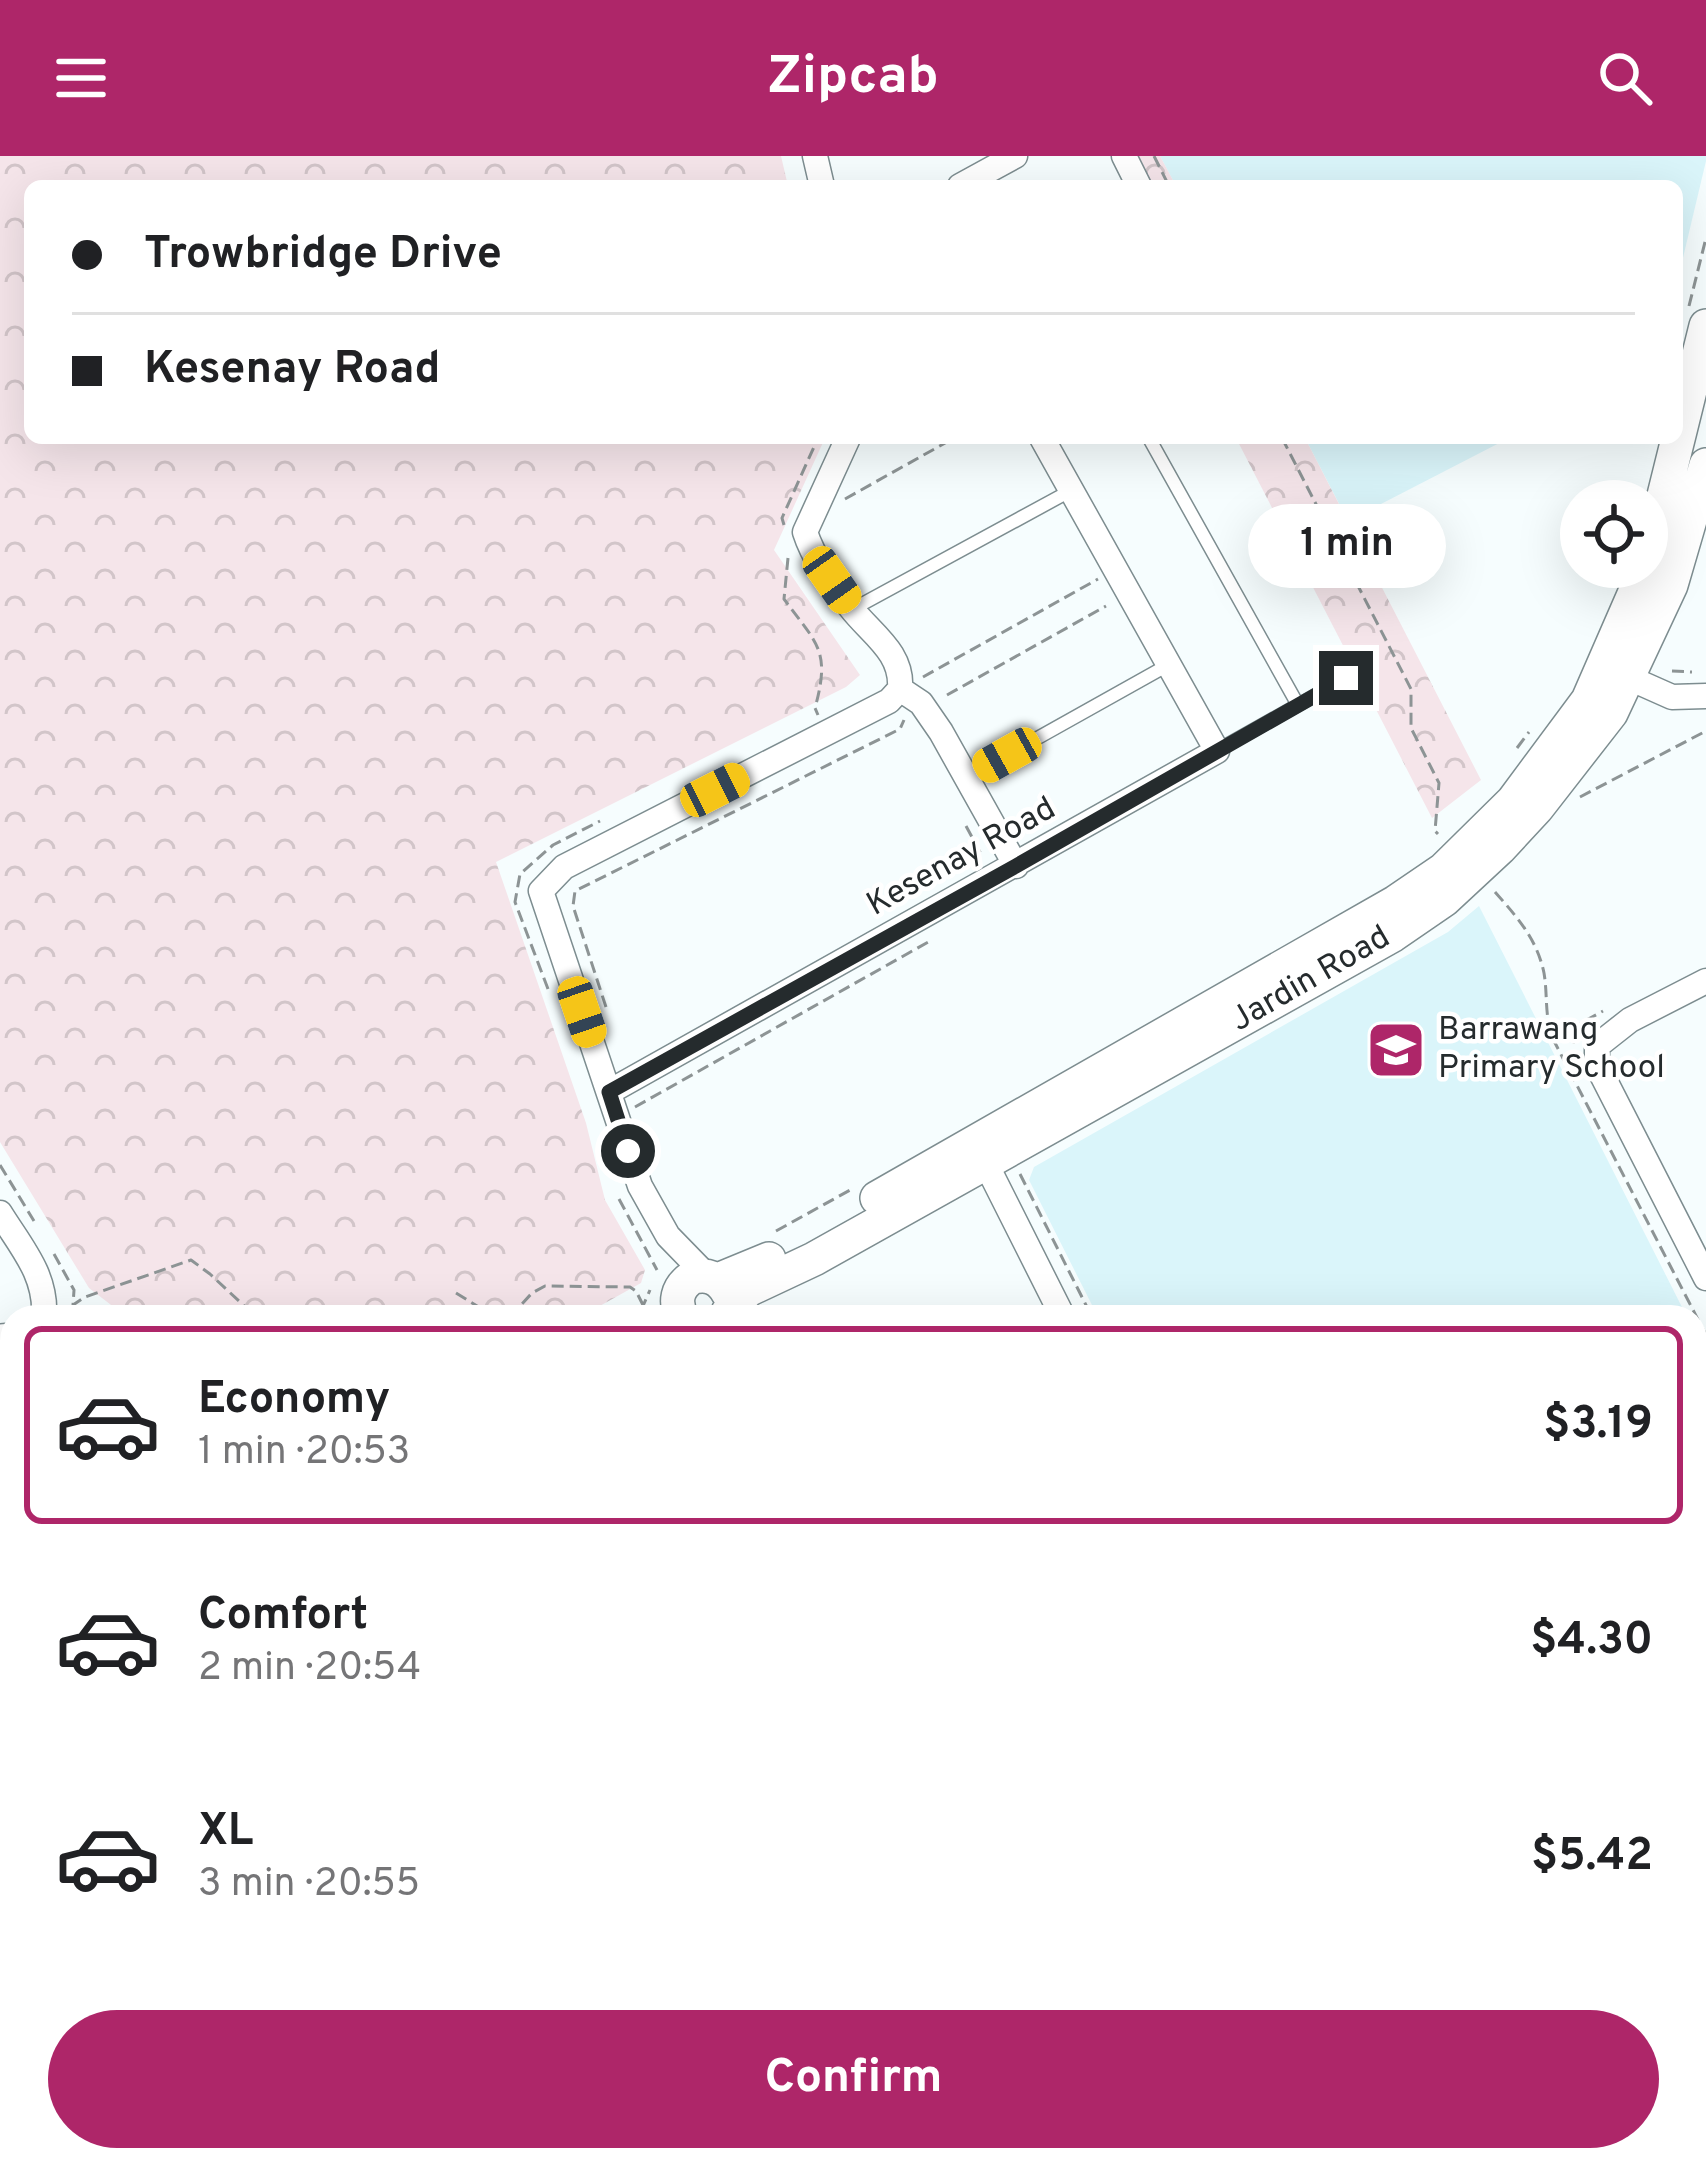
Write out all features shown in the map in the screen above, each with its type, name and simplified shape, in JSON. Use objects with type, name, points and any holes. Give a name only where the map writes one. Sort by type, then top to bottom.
[{"type":"street","points":[[969,180],[1004,158]]},
{"type":"street","name":"Jardin Road","points":[[1683,408],[1701,329]]},
{"type":"street","points":[[845,444],[805,532],[812,551],[853,610],[887,647],[912,698],[941,732],[1016,866]]},
{"type":"street","points":[[1045,444],[1217,751]]},
{"type":"street","name":"Jardin Road","points":[[1667,480],[1675,444]]},
{"type":"street","name":"Jardin Road","points":[[688,1299],[748,1290],[814,1259],[981,1153],[1393,935],[1444,900],[1588,700],[1616,672],[1671,585],[1706,465]]},
{"type":"street","name":"Jardin Road","points":[[1616,672],[1641,588]]},
{"type":"street","points":[[1616,672],[1672,697],[1706,696]]},
{"type":"street","points":[[688,1299],[668,1236],[640,1186],[619,1087],[541,891],[564,867],[889,701],[912,698]]},
{"type":"street","name":"Kesenay Road","points":[[619,1087],[1217,751]]},
{"type":"street","points":[[1704,1267],[1597,1065],[1598,1046],[1630,1020],[1706,981]]},
{"type":"street","points":[[981,1153],[1057,1305]]},
{"type":"street","points":[[0,1213],[43,1285],[45,1305]]},
{"type":"lane","points":[[1152,444],[1298,705]]},
{"type":"lane","points":[[853,610],[1071,490]]},
{"type":"lane","points":[[966,778],[1168,665]]},
{"type":"lane","name":"Kesenay Road","points":[[1217,751],[1346,678]]},
{"type":"path","points":[[1701,329],[1706,238]]},
{"type":"path","points":[[786,534],[782,518],[815,444]]},
{"type":"path","points":[[812,517],[943,444]]},
{"type":"path","points":[[1285,444],[1411,689],[1411,728],[1439,783],[1435,831],[1522,922],[1537,948],[1544,976],[1545,1018],[1553,1039],[1690,1305]]},
{"type":"path","points":[[789,550],[784,599],[814,638],[822,657],[818,713],[806,718]]},
{"type":"path","points":[[608,1016],[573,906],[575,891],[900,729],[912,698],[1115,569]]},
{"type":"path","points":[[912,698],[1129,593]]},
{"type":"path","points":[[552,998],[515,902],[520,874],[553,845],[614,814]]},
{"type":"path","points":[[961,816],[982,857]]},
{"type":"path","points":[[619,1087],[637,1106],[930,941]]},
{"type":"path","points":[[1020,1173],[1086,1305]]},
{"type":"path","points":[[620,1200],[688,1299]]},
{"type":"path","points":[[73,1305],[190,1260],[243,1305]]},
{"type":"path","points":[[521,1305],[545,1286],[630,1287],[688,1299]]},
{"type":"path","points":[[456,1293],[476,1305]]},
{"type":"shaded area","points":[[1160,156],[1706,156],[1683,258],[1683,180],[1173,180]]},
{"type":"shaded area","points":[[1308,444],[1497,444],[1348,521]]},
{"type":"shaded area","name":"Barrawang Primary School","points":[[1479,906],[1681,1305],[1092,1305],[1029,1180],[1034,1167],[1448,932]]},
{"type":"green space","points":[[0,156],[781,156],[787,180],[24,180],[24,444],[822,444],[774,550],[860,675],[846,687],[496,862],[586,1123],[605,1200],[645,1270],[641,1283],[602,1305],[111,1305],[89,1288],[0,1142]]},
{"type":"green space","points":[[1134,156],[1160,156],[1173,180],[1147,180]]},
{"type":"green space","points":[[1239,444],[1308,444],[1481,780],[1432,818]]},
{"type":"place","name":"Barrawang Primary School","points":[[1396,1050]]},
{"type":"route","points":[[628,1151],[609,1092],[1346,678]]}]
